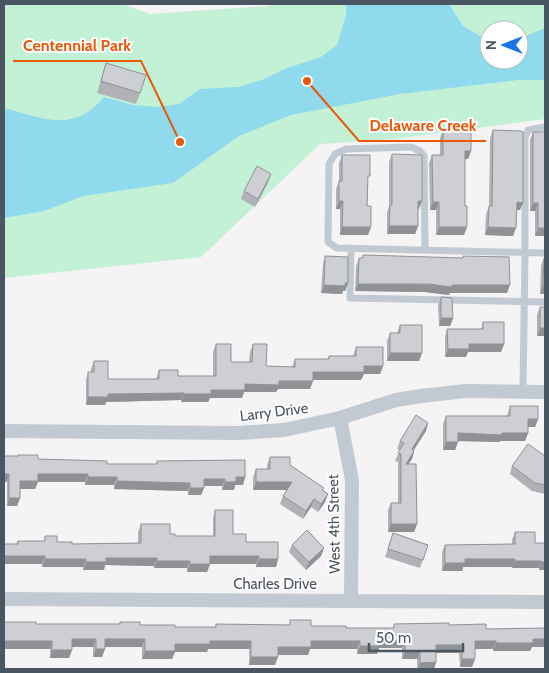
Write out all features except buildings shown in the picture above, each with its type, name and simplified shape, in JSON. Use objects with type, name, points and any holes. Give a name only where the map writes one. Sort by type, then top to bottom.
[{"type":"street","name":"Larry Drive","points":[[4,432],[239,434],[284,430],[340,418],[396,400],[430,394],[465,391],[545,392]]},
{"type":"street","name":"West 4th Street","points":[[340,418],[352,480],[351,601]]},
{"type":"street","name":"Charles Drive","points":[[4,599],[545,602]]},
{"type":"lane","points":[[523,391],[526,252],[525,137],[528,130],[545,127]]},
{"type":"lane","points":[[425,250],[424,156],[420,150],[411,147],[346,150],[335,154],[329,164],[328,242],[337,248],[545,253]]},
{"type":"lane","points":[[350,249],[350,298],[545,302]]},
{"type":"green space","points":[[4,4],[123,4],[150,14],[269,6],[272,4],[545,4],[545,119],[394,139],[320,144],[201,257],[4,278]]},
{"type":"water","points":[[346,4],[449,4],[463,26],[479,35],[479,70],[529,70],[529,35],[545,28],[545,80],[518,80],[400,94],[291,115],[239,136],[173,183],[83,196],[44,211],[4,218],[4,108],[45,119],[57,120],[81,116],[93,109],[104,97],[133,105],[158,107],[179,104],[200,89],[238,87],[262,80],[287,68],[321,57],[337,45],[346,15]]},
{"type":"place","name":"Delaware Creek","points":[[307,81]]},
{"type":"place","name":"Centennial Park","points":[[180,142]]}]
